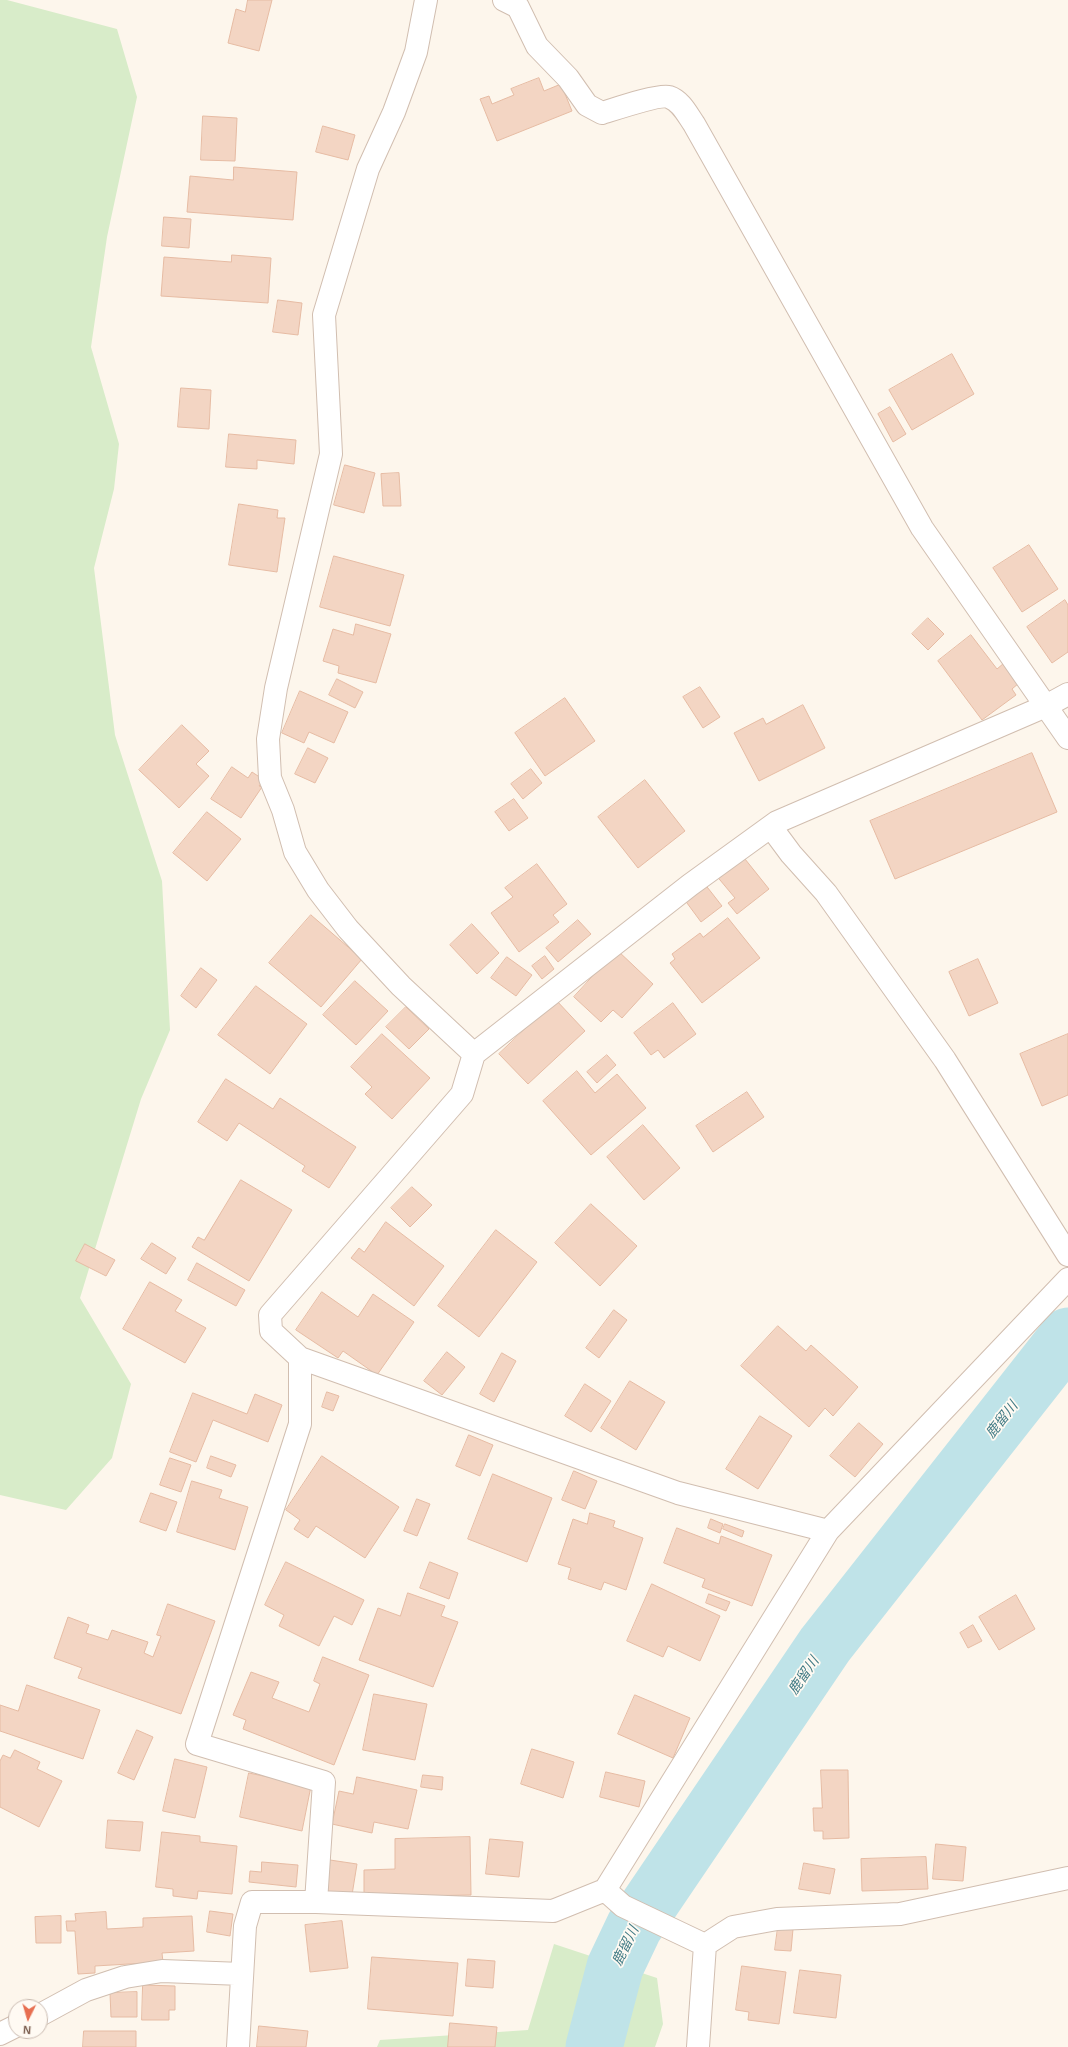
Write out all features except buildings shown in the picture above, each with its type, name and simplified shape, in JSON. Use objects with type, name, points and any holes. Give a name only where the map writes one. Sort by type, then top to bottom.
[{"type":"street","points":[[426,0],[416,52],[394,112],[368,170],[324,315],[331,454],[276,688],[268,739],[270,778],[283,810],[295,852],[318,890],[348,929],[402,986],[474,1054]]},
{"type":"street","points":[[504,0],[518,7],[536,46],[568,78],[587,105],[602,113],[654,98],[668,96],[681,106],[694,124],[922,528],[1068,738]]},
{"type":"street","points":[[828,1531],[678,1493],[300,1358],[271,1331],[270,1315],[462,1094],[474,1054],[690,885],[777,822],[1046,706],[1068,694]]},
{"type":"street","points":[[771,826],[790,854],[826,893],[945,1060],[1068,1255]]},
{"type":"street","points":[[238,2047],[245,1926],[252,1902],[316,1902],[553,1911],[605,1890],[828,1531],[1068,1279]]},
{"type":"street","points":[[300,1358],[300,1424],[197,1744],[324,1782],[316,1902]]},
{"type":"street","points":[[705,1946],[733,1927],[777,1919],[900,1914],[1068,1878]]},
{"type":"street","points":[[605,1890],[622,1906],[682,1933],[705,1946]]},
{"type":"street","points":[[698,2047],[705,1946]]},
{"type":"street","points":[[48,2011],[86,1990],[125,1976],[162,1971],[242,1974]]},
{"type":"green space","points":[[0,0],[7,0],[117,29],[137,97],[107,237],[91,347],[119,444],[114,489],[94,568],[115,735],[162,881],[170,1030],[141,1099],[80,1298],[131,1384],[112,1458],[66,1510],[0,1495]]},
{"type":"green space","points":[[554,1944],[657,1978],[663,2024],[655,2047],[377,2047],[380,2040],[528,2030]]},
{"type":"waterway","name":"鹿留川","points":[[594,2047],[615,1967],[634,1927],[825,1645],[1068,1336]]}]
